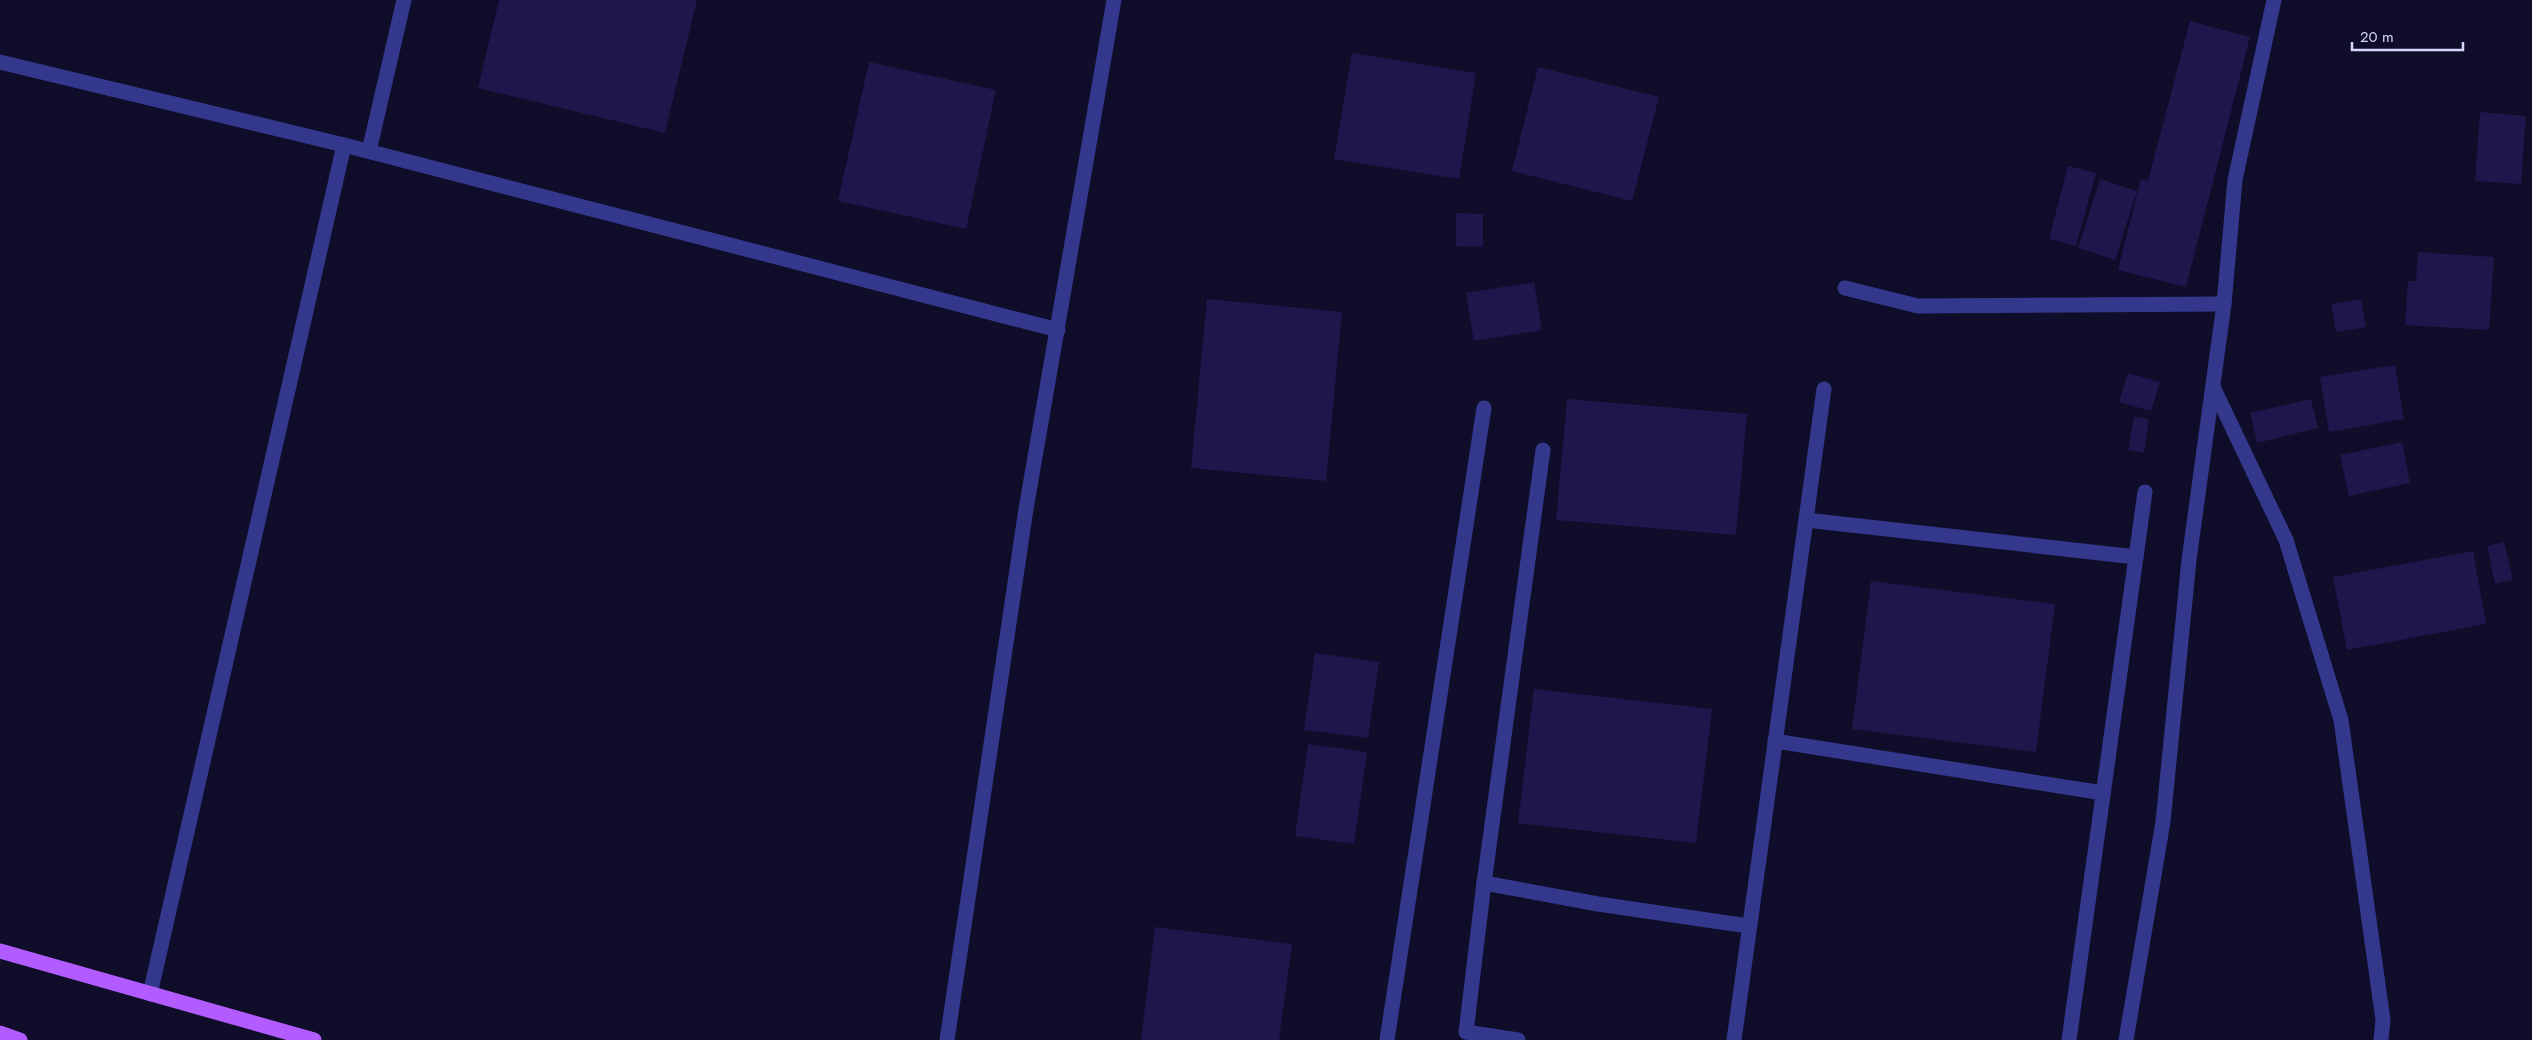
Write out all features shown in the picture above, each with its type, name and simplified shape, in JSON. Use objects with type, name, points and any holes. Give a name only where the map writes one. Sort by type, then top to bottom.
[{"type":"main road","points":[[0,950],[314,1040]]},
{"type":"main road","points":[[0,1033],[20,1040]]},
{"type":"street","points":[[369,151],[404,0]]},
{"type":"street","points":[[947,1040],[1026,509],[1114,0]]},
{"type":"street","points":[[2126,1040],[2163,822],[2189,560],[2224,304],[2236,180],[2274,0]]},
{"type":"street","points":[[0,62],[369,151],[1058,330]]},
{"type":"street","points":[[150,994],[344,145]]},
{"type":"street","points":[[1845,288],[1918,306],[2224,304]]},
{"type":"street","points":[[1734,1040],[1748,926],[1824,388]]},
{"type":"street","points":[[2213,388],[2286,540],[2341,720],[2383,1020],[2381,1040]]},
{"type":"street","points":[[1387,1040],[1484,408]]},
{"type":"street","points":[[1518,1040],[1466,1032],[1484,883],[1543,450]]},
{"type":"street","points":[[2069,1040],[2145,492]]},
{"type":"street","points":[[1806,520],[2136,557]]},
{"type":"street","points":[[1775,742],[2103,793]]},
{"type":"street","points":[[1484,883],[1598,904],[1748,926]]},
{"type":"building","points":[[499,0],[697,0],[665,133],[478,88]]},
{"type":"building","points":[[2190,21],[2250,37],[2186,287],[2118,270],[2141,179],[2148,181]]},
{"type":"building","points":[[1352,53],[1476,73],[1459,179],[1334,159]]},
{"type":"building","points":[[869,62],[996,90],[966,229],[838,201]]},
{"type":"building","points":[[1538,67],[1659,97],[1632,201],[1512,171]]},
{"type":"building","points":[[2480,112],[2526,116],[2521,184],[2475,181]]},
{"type":"building","points":[[2068,166],[2096,173],[2076,246],[2049,239]]},
{"type":"building","points":[[2100,179],[2137,191],[2115,260],[2078,248]]},
{"type":"building","points":[[1456,213],[1483,214],[1483,247],[1456,246]]},
{"type":"building","points":[[2418,252],[2494,257],[2489,330],[2405,325],[2408,281],[2416,281]]},
{"type":"building","points":[[1534,282],[1542,330],[1474,341],[1466,293]]},
{"type":"building","points":[[1207,299],[1342,312],[1326,481],[1191,468]]},
{"type":"building","points":[[2361,299],[2366,327],[2336,332],[2331,304]]},
{"type":"building","points":[[2395,365],[2404,419],[2329,432],[2320,377]]},
{"type":"building","points":[[2128,373],[2160,382],[2151,411],[2119,402]]},
{"type":"building","points":[[1567,399],[1747,414],[1736,535],[1556,520]]},
{"type":"building","points":[[2311,399],[2318,428],[2257,443],[2250,413]]},
{"type":"building","points":[[2134,417],[2149,419],[2144,453],[2128,450]]},
{"type":"building","points":[[2402,442],[2410,483],[2349,496],[2340,455]]},
{"type":"building","points":[[2504,542],[2513,580],[2495,584],[2487,546]]},
{"type":"building","points":[[2473,551],[2486,624],[2347,650],[2333,577]]},
{"type":"building","points":[[1871,581],[2055,604],[2036,752],[1852,729]]},
{"type":"building","points":[[1315,653],[1379,662],[1368,738],[1304,730]]},
{"type":"building","points":[[1534,689],[1712,709],[1696,843],[1518,823]]},
{"type":"building","points":[[1308,744],[1367,752],[1354,844],[1295,836]]},
{"type":"building","points":[[1155,927],[1292,944],[1279,1040],[1141,1040]]}]
